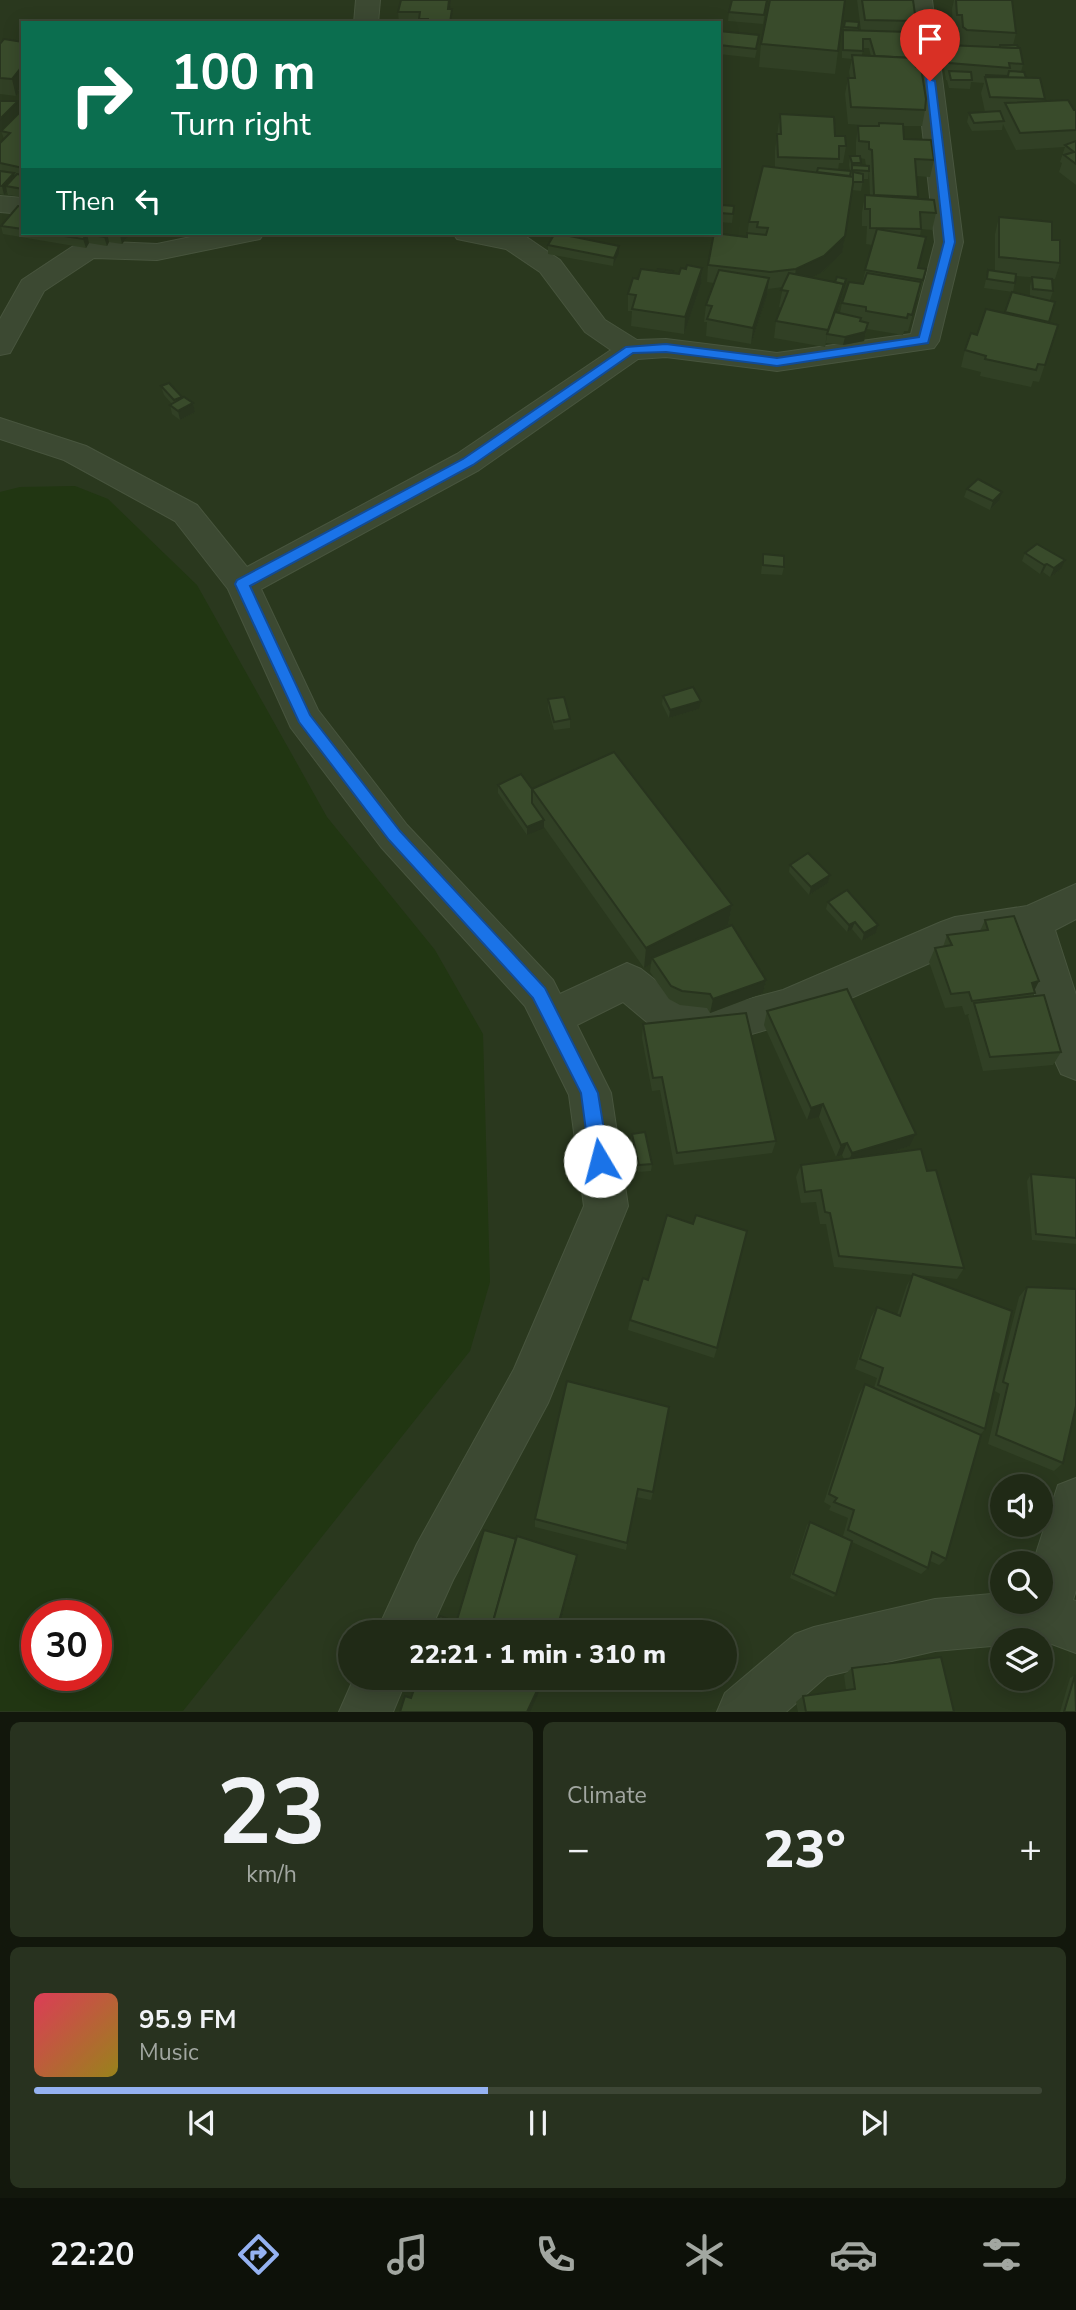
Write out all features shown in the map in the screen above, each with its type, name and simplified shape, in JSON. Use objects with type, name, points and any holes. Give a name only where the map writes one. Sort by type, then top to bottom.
[{"type":"street","points":[[366,21],[368,0]]},
{"type":"street","points":[[242,584],[468,462],[631,350],[666,348],[777,362],[924,341],[949,242],[920,0]]},
{"type":"street","points":[[0,346],[32,285],[88,249],[157,252],[240,235]]},
{"type":"street","points":[[478,235],[515,242],[550,266],[594,326],[631,350]]},
{"type":"street","points":[[0,428],[75,453],[186,513],[242,584],[304,718],[394,836],[539,993],[590,1093],[606,1206],[531,1386],[435,1562],[408,1620]]},
{"type":"street","points":[[551,1018],[627,981],[681,1025],[741,1019],[789,1006],[955,934],[1032,922],[1076,900]]},
{"type":"street","points":[[1032,922],[1076,1061]]},
{"type":"street","points":[[744,1712],[814,1653],[934,1625],[1059,1621],[1076,1503]]},
{"type":"street","points":[[366,1712],[376,1690]]},
{"type":"shaded area","points":[[75,486],[108,499],[197,585],[327,817],[435,950],[483,1034],[490,1282],[470,1351],[183,1711],[0,1711],[0,492],[20,487]]},
{"type":"building","points":[[401,0],[449,0],[448,9],[452,9],[450,21],[428,21],[419,19],[420,12],[398,12]]},
{"type":"building","points":[[732,0],[767,0],[764,15],[729,12]]},
{"type":"building","points":[[770,0],[845,0],[838,51],[761,44]]},
{"type":"building","points":[[862,0],[913,0],[916,21],[865,20]]},
{"type":"building","points":[[956,0],[1012,0],[1016,33],[967,30],[963,27],[962,15],[957,15]]},
{"type":"building","points":[[845,21],[859,22],[858,28],[844,27]]},
{"type":"building","points":[[843,30],[909,32],[913,58],[875,56],[870,39],[863,39],[863,51],[843,50]]},
{"type":"building","points":[[721,31],[759,35],[756,49],[721,45]]},
{"type":"building","points":[[4,39],[21,42],[21,68],[12,79],[0,78],[0,44]]},
{"type":"building","points":[[946,45],[1020,48],[1023,64],[1009,63],[1010,68],[949,63]]},
{"type":"building","points":[[1017,45],[1018,48],[1000,47]]},
{"type":"building","points":[[852,55],[913,58],[916,67],[921,67],[925,110],[851,107],[848,78],[855,78]]},
{"type":"building","points":[[949,71],[971,72],[972,80],[951,80]]},
{"type":"building","points":[[1009,71],[1024,72],[1026,78],[986,77],[1008,76]]},
{"type":"building","points":[[985,77],[1040,78],[1045,99],[990,97]]},
{"type":"building","points":[[1068,100],[1076,110],[1076,130],[1020,133],[1005,103]]},
{"type":"building","points":[[0,101],[18,101],[0,119]]},
{"type":"building","points":[[1000,111],[1004,121],[974,123],[969,113]]},
{"type":"building","points":[[21,112],[21,168],[0,163],[0,143],[10,133],[1,131]]},
{"type":"building","points":[[780,114],[834,117],[835,136],[845,136],[846,146],[839,146],[839,159],[778,157]]},
{"type":"building","points":[[879,123],[903,124],[904,139],[931,140],[934,160],[915,159],[918,197],[874,195],[872,150],[869,149],[869,142],[859,141],[858,126],[879,126]]},
{"type":"building","points":[[1076,141],[1076,164],[1064,155],[1074,152],[1065,145]]},
{"type":"building","points":[[850,156],[860,156],[861,163],[852,163]]},
{"type":"building","points":[[852,165],[869,166],[869,171],[852,170]]},
{"type":"building","points":[[763,166],[854,177],[845,236],[824,256],[796,269],[770,272],[708,265],[714,235],[766,235],[768,228],[757,227],[758,222],[749,222]]},
{"type":"building","points":[[818,168],[851,171],[850,176],[817,172]]},
{"type":"building","points":[[0,171],[14,173],[2,186],[0,186]]},
{"type":"building","points":[[853,172],[863,174],[863,182],[853,182]]},
{"type":"building","points":[[17,174],[21,175],[21,189],[6,186]]},
{"type":"building","points":[[865,195],[934,200],[936,213],[920,212],[921,229],[870,228],[870,209],[865,209]]},
{"type":"building","points":[[722,205],[734,206],[733,214],[721,213]]},
{"type":"building","points":[[18,206],[21,207],[21,229],[1,226]]},
{"type":"building","points":[[999,217],[1052,222],[1052,240],[1060,240],[1060,263],[999,257]]},
{"type":"building","points":[[877,229],[926,237],[918,268],[926,269],[923,280],[865,270]]},
{"type":"building","points":[[58,235],[86,235],[83,239]]},
{"type":"building","points":[[554,235],[565,235],[619,246],[614,258],[548,245]]},
{"type":"building","points":[[687,265],[702,268],[685,317],[632,309],[636,295],[628,294],[633,278],[638,279],[641,269],[679,274],[681,268],[686,269]]},
{"type":"building","points":[[658,269],[673,271],[657,271]]},
{"type":"building","points":[[719,270],[769,278],[753,328],[707,319],[712,306],[706,305]]},
{"type":"building","points":[[988,270],[1016,274],[1015,283],[987,279]]},
{"type":"building","points":[[789,273],[844,284],[828,330],[776,321],[788,291],[781,290]]},
{"type":"building","points":[[867,273],[921,282],[912,315],[908,314],[907,318],[866,311],[866,307],[842,303],[849,282],[863,284]]},
{"type":"building","points":[[837,277],[846,279],[843,288],[844,284],[835,282]]},
{"type":"building","points":[[1032,277],[1052,279],[1053,291],[1033,289]]},
{"type":"building","points":[[1012,292],[1055,302],[1049,322],[1005,312]]},
{"type":"building","points":[[986,309],[1058,325],[1045,365],[1038,364],[1036,370],[985,359],[986,356],[965,350],[971,333],[977,335]]},
{"type":"building","points":[[835,312],[861,318],[860,321],[868,323],[865,332],[845,337],[827,334]]},
{"type":"building","points":[[169,383],[182,397],[174,400],[161,386]]},
{"type":"building","points":[[184,397],[193,403],[178,411],[170,405]]},
{"type":"building","points":[[978,479],[1002,492],[993,501],[967,489]]},
{"type":"building","points":[[1037,544],[1065,560],[1054,568],[1025,553]]},
{"type":"building","points":[[763,554],[784,556],[784,567],[763,565]]},
{"type":"building","points":[[693,687],[701,701],[670,710],[663,696]]},
{"type":"building","points":[[564,697],[570,719],[554,722],[548,699]]},
{"type":"building","points":[[614,752],[732,905],[646,948],[532,789]]},
{"type":"building","points":[[521,774],[532,789],[532,803],[544,820],[527,827],[498,785]]},
{"type":"building","points":[[808,853],[830,875],[811,887],[790,865]]},
{"type":"building","points":[[847,890],[878,925],[864,933],[855,922],[849,925],[828,902]]},
{"type":"building","points":[[1014,916],[1039,981],[1032,983],[1035,993],[972,1001],[969,992],[951,994],[935,948],[952,945],[947,935],[988,930],[985,920]]},
{"type":"building","points":[[732,925],[766,980],[713,999],[710,994],[682,991],[671,986],[652,958]]},
{"type":"building","points":[[847,989],[916,1134],[852,1153],[847,1143],[841,1145],[823,1104],[811,1108],[767,1011]]},
{"type":"building","points":[[1044,995],[1061,1052],[990,1057],[974,1003]]},
{"type":"building","points":[[746,1013],[776,1141],[677,1153],[662,1077],[653,1078],[643,1024]]},
{"type":"building","points":[[645,1132],[652,1164],[639,1165],[632,1134]]},
{"type":"building","points":[[921,1149],[927,1171],[936,1170],[964,1268],[839,1256],[830,1213],[825,1212],[821,1190],[805,1192],[801,1165]]},
{"type":"building","points":[[1031,1174],[1076,1178],[1076,1238],[1036,1234]]},
{"type":"building","points":[[667,1215],[693,1224],[696,1215],[747,1231],[717,1348],[630,1320],[643,1278],[648,1280]]},
{"type":"building","points":[[913,1274],[1012,1311],[985,1429],[878,1385],[883,1368],[860,1359],[877,1307],[900,1316]]},
{"type":"building","points":[[1027,1287],[1076,1289],[1076,1406],[1063,1463],[996,1435],[1008,1384],[1003,1382]]},
{"type":"building","points":[[567,1381],[669,1407],[653,1492],[638,1489],[627,1543],[535,1519]]},
{"type":"building","points":[[865,1384],[981,1435],[946,1559],[932,1552],[928,1568],[848,1530],[854,1510],[834,1502],[837,1498],[829,1494]]},
{"type":"building","points":[[810,1522],[852,1541],[836,1594],[793,1574]]},
{"type":"building","points":[[484,1530],[516,1539],[494,1620],[457,1620]]},
{"type":"building","points":[[517,1536],[577,1555],[560,1620],[494,1620]]},
{"type":"building","points":[[941,1657],[954,1712],[806,1712],[803,1696],[855,1689],[852,1668]]},
{"type":"building","points":[[1075,1675],[1076,1712],[1064,1712]]},
{"type":"building","points":[[414,1690],[537,1690],[527,1712],[400,1712],[405,1696],[411,1698]]},
{"type":"route","points":[[600,1161],[590,1093],[539,993],[394,836],[304,718],[242,584],[468,462],[631,350],[666,348],[777,362],[924,341],[949,242],[930,81]]}]
